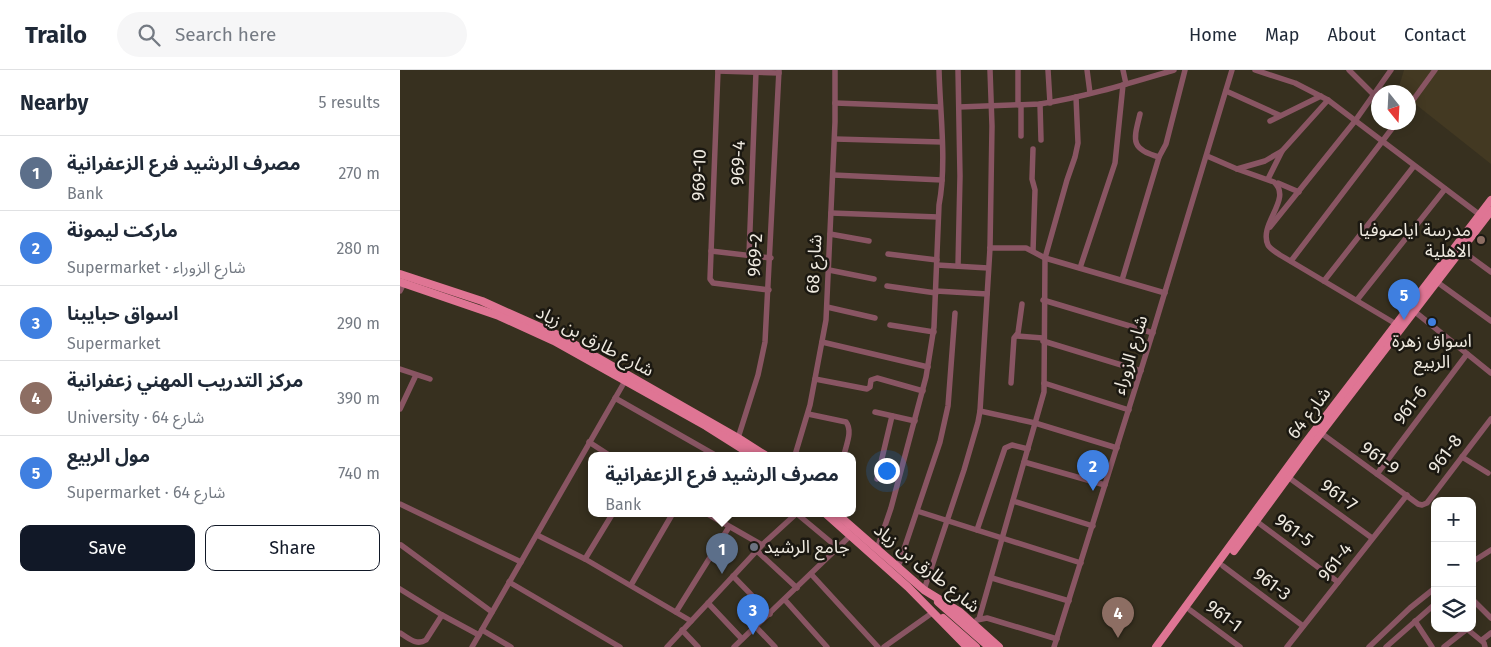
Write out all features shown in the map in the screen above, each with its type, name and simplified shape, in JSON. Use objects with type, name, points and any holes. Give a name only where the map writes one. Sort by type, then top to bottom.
[{"type":"main road","name":"شارع 64","points":[[1156,647],[1306,442],[1396,324],[1485,220],[1491,200]]},
{"type":"main road","name":"شارع 64","points":[[1162,647],[1288,477],[1491,211]]},
{"type":"main road","name":"شارع طارق بن زياد","points":[[400,274],[482,301],[558,335],[760,452]]},
{"type":"main road","name":"شارع طارق بن زياد","points":[[402,282],[499,316],[554,341],[706,426],[747,452]]},
{"type":"main road","name":"شارع طارق بن زياد","points":[[829,517],[908,587],[967,647]]},
{"type":"main road","name":"شارع طارق بن زياد","points":[[841,517],[924,590],[976,621],[999,647]]},
{"type":"main road","points":[[908,587],[976,647]]},
{"type":"main road","points":[[924,590],[989,647]]},
{"type":"street","points":[[718,70],[779,71]]},
{"type":"street","name":"969-10","points":[[718,70],[710,279],[714,283],[769,290]]},
{"type":"street","name":"شارع 68","points":[[796,452],[808,414],[827,307],[835,139],[835,70]]},
{"type":"street","points":[[877,549],[891,508],[923,391],[934,332],[938,217],[942,180],[942,142],[939,70],[934,70]]},
{"type":"street","points":[[958,70],[960,176],[958,266]]},
{"type":"street","points":[[924,590],[964,470],[980,411],[990,248],[990,70]]},
{"type":"street","points":[[1018,70],[1021,136]]},
{"type":"street","points":[[1048,70],[1050,103]]},
{"type":"street","points":[[1087,70],[1090,93]]},
{"type":"street","points":[[1080,268],[1115,163],[1124,84],[1123,70]]},
{"type":"street","points":[[959,107],[1050,103],[1174,70]]},
{"type":"street","points":[[1122,280],[1159,157],[1166,144],[1185,70]]},
{"type":"street","name":"شارع الزوراء","points":[[1054,647],[1153,333],[1232,70]]},
{"type":"street","points":[[1255,70],[1295,83],[1328,100],[1485,220]]},
{"type":"street","points":[[1349,70],[1371,92]]},
{"type":"street","points":[[1381,85],[1391,70]]},
{"type":"street","points":[[1416,96],[1435,70]]},
{"type":"street","name":"969-2","points":[[738,438],[758,375],[765,342],[771,258],[779,71]]},
{"type":"street","name":"969-4","points":[[749,255],[756,72]]},
{"type":"street","points":[[1226,90],[1279,115]]},
{"type":"street","points":[[1270,121],[1321,96]]},
{"type":"street","points":[[976,621],[992,578],[1044,392],[1043,300],[1045,258],[1078,143],[1076,97]]},
{"type":"street","points":[[1267,231],[1371,99]]},
{"type":"street","points":[[1237,170],[1265,161],[1282,151],[1328,100]]},
{"type":"street","points":[[835,103],[940,107]]},
{"type":"street","points":[[1040,104],[1042,140]]},
{"type":"street","points":[[1140,114],[1134,138],[1136,144],[1140,149],[1159,157]]},
{"type":"street","points":[[1291,262],[1392,130]]},
{"type":"street","points":[[835,139],[942,142]]},
{"type":"street","points":[[1033,149],[1032,179],[1035,190],[1033,252]]},
{"type":"street","points":[[1271,181],[1282,151]]},
{"type":"street","points":[[1206,156],[1237,170],[1299,192]]},
{"type":"street","points":[[1324,281],[1414,166]]},
{"type":"street","points":[[833,175],[942,180]]},
{"type":"street","points":[[1271,181],[1280,188],[1280,193],[1267,231],[1266,240],[1269,247],[1396,324]]},
{"type":"street","points":[[1357,300],[1445,189]]},
{"type":"street","points":[[831,213],[938,217]]},
{"type":"street","points":[[830,234],[869,241]]},
{"type":"street","points":[[990,248],[1026,248],[1045,258],[1165,293]]},
{"type":"street","points":[[1461,250],[1491,272]]},
{"type":"street","points":[[711,251],[771,258]]},
{"type":"street","points":[[888,254],[958,266],[988,268]]},
{"type":"street","points":[[829,270],[874,279]]},
{"type":"street","points":[[400,292],[402,282]]},
{"type":"street","points":[[1437,282],[1491,321]]},
{"type":"street","points":[[887,286],[936,292],[987,294]]},
{"type":"street","points":[[1043,300],[1153,333]]},
{"type":"street","points":[[1010,383],[1014,338],[1017,336],[1022,304]]},
{"type":"street","points":[[827,307],[875,318]]},
{"type":"street","points":[[1414,311],[1491,373]]},
{"type":"street","points":[[898,567],[940,442],[948,406],[955,313]]},
{"type":"street","points":[[890,325],[934,332]]},
{"type":"street","points":[[1017,336],[1043,340],[1141,371]]},
{"type":"street","points":[[822,342],[928,367]]},
{"type":"street","name":"961-6","points":[[1377,474],[1467,354]]},
{"type":"street","points":[[400,369],[430,379]]},
{"type":"street","points":[[400,409],[416,374]]},
{"type":"street","points":[[815,379],[867,389],[870,387],[872,380],[877,378],[923,391]]},
{"type":"street","points":[[472,647],[588,442],[625,381]]},
{"type":"street","points":[[1044,383],[1129,410]]},
{"type":"street","points":[[615,398],[710,452]]},
{"type":"street","points":[[980,411],[1036,423],[1117,448]]},
{"type":"street","points":[[875,412],[915,421]]},
{"type":"street","points":[[808,414],[846,422],[850,431],[845,452]]},
{"type":"street","points":[[877,479],[892,416]]},
{"type":"street","name":"961-8","points":[[1422,505],[1427,503],[1462,457],[1489,427],[1491,419]]},
{"type":"street","name":"961-9","points":[[1321,434],[1422,505]]},
{"type":"street","points":[[588,442],[604,452]]},
{"type":"street","points":[[977,530],[1005,448],[1012,445],[1028,449]]},
{"type":"street","points":[[1462,457],[1488,473]]},
{"type":"street","points":[[1024,462],[1105,486]]},
{"type":"street","name":"961-7","points":[[1288,477],[1372,538]]},
{"type":"street","name":"961-4","points":[[1287,647],[1407,495]]},
{"type":"street","points":[[1013,501],[1093,526]]},
{"type":"street","points":[[400,504],[521,562]]},
{"type":"street","points":[[917,511],[1081,563]]},
{"type":"street","points":[[585,559],[611,517]]},
{"type":"street","points":[[630,585],[671,517]]},
{"type":"street","points":[[713,517],[762,545]]},
{"type":"street","points":[[666,647],[762,545],[793,517]]},
{"type":"street","points":[[802,517],[838,548]]},
{"type":"street","name":"961-5","points":[[1256,521],[1338,582]]},
{"type":"street","points":[[676,612],[729,527]]},
{"type":"street","points":[[537,535],[585,559],[691,621]]},
{"type":"street","points":[[734,647],[850,536]]},
{"type":"street","points":[[401,544],[492,612]]},
{"type":"street","points":[[1476,559],[1491,550]]},
{"type":"street","points":[[757,551],[796,588]]},
{"type":"street","name":"961-3","points":[[1222,566],[1303,626]]},
{"type":"street","points":[[811,574],[878,647]]},
{"type":"street","points":[[733,576],[770,614]]},
{"type":"street","points":[[992,578],[1069,601]]},
{"type":"street","points":[[509,582],[620,647]]},
{"type":"street","points":[[400,589],[442,615],[512,647]]},
{"type":"street","points":[[1369,647],[1410,608],[1431,591]]},
{"type":"street","points":[[785,600],[827,647]]},
{"type":"street","points":[[708,603],[742,640]]},
{"type":"street","points":[[1476,603],[1491,618]]},
{"type":"street","points":[[1386,647],[1431,607]]},
{"type":"street","name":"961-1","points":[[1190,610],[1240,647]]},
{"type":"street","points":[[884,647],[932,613]]},
{"type":"street","points":[[400,633],[417,643],[422,642],[426,640],[442,615]]},
{"type":"street","points":[[976,621],[987,618],[1057,639]]},
{"type":"street","points":[[1414,621],[1432,647]]},
{"type":"street","points":[[756,627],[775,647]]},
{"type":"street","points":[[1444,647],[1467,629],[1482,640],[1485,647]]},
{"type":"street","points":[[682,630],[698,647]]},
{"type":"street","points":[[1482,640],[1491,634]]},
{"type":"shaded area","points":[[1404,70],[1491,70],[1491,164],[1416,105],[1416,85],[1400,85]]},
{"type":"place","name":"مدرسة اياصوفيا الاهلية","points":[[1481,240]]},
{"type":"place","name":"مول الربيع","points":[[1404,320]]},
{"type":"place","name":"اسواق زهرة الربيع","points":[[1432,322]]},
{"type":"place","name":"ماركت ليمونة","points":[[1093,491]]},
{"type":"place","name":"جامع الرشيد","points":[[754,547]]},
{"type":"place","name":"مصرف الرشيد فرع الزعفرانية","points":[[722,574]]},
{"type":"place","name":"اسواق حبايبنا","points":[[753,635]]},
{"type":"place","name":"مركز التدريب المهني زعفرانية","points":[[1118,638]]}]
